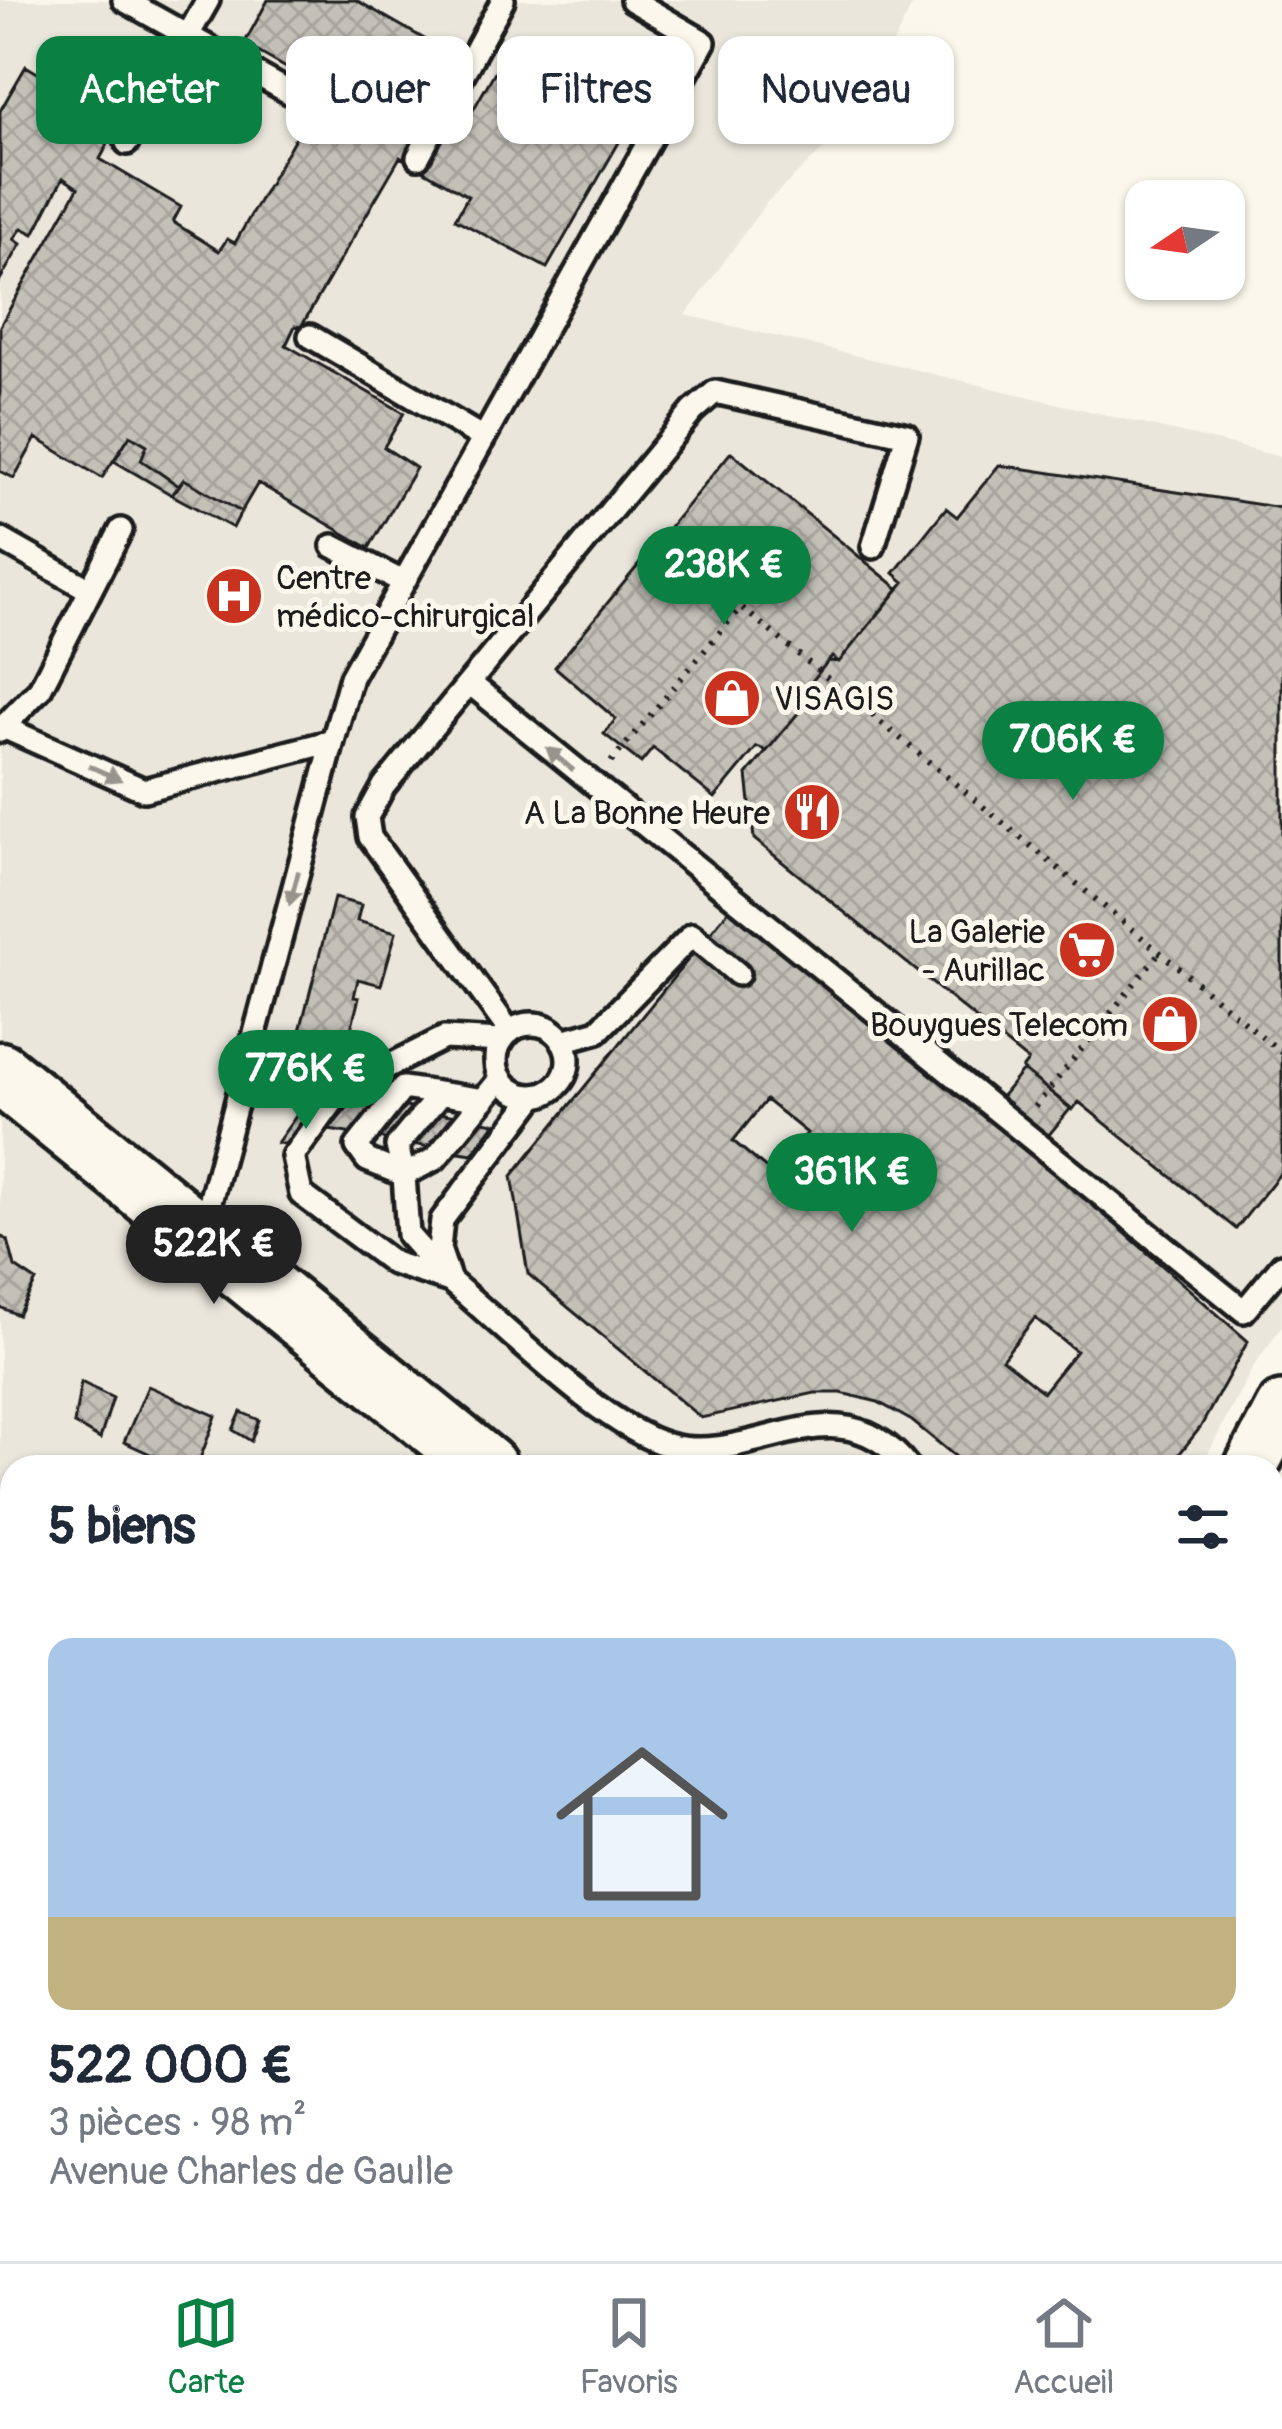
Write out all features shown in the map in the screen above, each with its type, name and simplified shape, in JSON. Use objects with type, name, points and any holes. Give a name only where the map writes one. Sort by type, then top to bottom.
[{"type":"main road","points":[[0,1073],[471,1455]]},
{"type":"lane","points":[[124,0],[188,36],[208,0]]},
{"type":"lane","points":[[418,158],[503,0]]},
{"type":"lane","points":[[202,1235],[351,677],[704,42],[632,0]]},
{"type":"lane","points":[[310,336],[483,439]]},
{"type":"lane","points":[[506,1036],[370,837],[368,817],[384,786],[472,685],[693,411],[715,392],[907,434],[873,547]]},
{"type":"lane","points":[[121,530],[40,688],[2,729],[144,790],[333,741]]},
{"type":"lane","points":[[0,539],[90,590]]},
{"type":"lane","points":[[333,546],[403,582]]},
{"type":"lane","points":[[472,685],[709,886],[1244,1311],[1282,1265]]},
{"type":"lane","points":[[562,1041],[598,1031],[692,935],[738,974]]},
{"type":"lane","points":[[450,1281],[393,1264],[301,1193],[293,1156],[334,1100],[444,1038],[506,1036],[534,1024],[562,1041],[568,1064],[564,1076],[547,1093],[515,1092],[501,1078],[496,1059],[506,1036]]},
{"type":"lane","points":[[484,1100],[403,1088],[358,1138],[357,1146],[367,1160],[404,1174],[435,1159],[484,1100],[501,1078]]},
{"type":"lane","points":[[440,1094],[397,1146],[408,1235],[450,1281],[629,1430],[671,1447],[708,1448],[823,1425],[866,1432],[894,1455]]},
{"type":"lane","points":[[450,1281],[439,1249],[442,1220],[535,1096]]},
{"type":"path","points":[[592,786],[741,607],[1282,1053]]},
{"type":"path","points":[[1018,1128],[1160,952]]},
{"type":"shaded area","points":[[0,0],[915,0],[897,36],[718,36],[718,144],[829,144],[766,203],[686,315],[1282,457],[1282,1326],[1253,1367],[1207,1455],[0,1455]]},
{"type":"building","points":[[268,0],[356,0],[419,36],[286,36],[286,68],[262,54],[262,36],[248,36]]},
{"type":"building","points":[[26,66],[36,72],[36,144],[108,144],[100,159],[181,207],[173,222],[219,251],[227,239],[235,243],[291,144],[473,144],[473,110],[497,68],[497,144],[618,144],[547,268],[455,219],[468,196],[400,157],[301,327],[295,326],[286,345],[404,413],[384,447],[416,468],[369,548],[258,483],[241,512],[184,479],[179,486],[141,460],[147,445],[130,435],[102,478],[36,438],[14,478],[0,471],[0,326],[78,188],[63,178],[34,234],[22,228],[14,239],[21,244],[0,280],[0,111]]},
{"type":"building","points":[[130,435],[147,445],[141,460],[179,486],[172,495],[114,461]]},
{"type":"building","points":[[731,452],[899,589],[839,662],[828,661],[801,695],[808,701],[767,751],[757,747],[715,798],[653,748],[641,763],[604,734],[616,719],[555,667]]},
{"type":"building","name":"La Galerie - Aurillac","points":[[999,465],[1282,508],[1282,1171],[1236,1229],[1079,1102],[1072,1110],[1022,1069],[1028,1061],[754,839],[747,775],[808,701],[801,695],[828,661],[832,657],[839,662],[904,582],[894,573],[946,508],[957,517]]},
{"type":"building","points":[[184,479],[241,512],[233,528],[172,495]]},
{"type":"building","points":[[334,898],[361,905],[357,921],[396,932],[381,985],[358,979],[354,997],[359,998],[336,1088],[302,1080],[291,1066]]},
{"type":"building","points":[[731,907],[1034,1153],[1248,1341],[1200,1428],[1179,1455],[953,1455],[912,1421],[878,1402],[841,1393],[815,1393],[701,1418],[528,1274],[512,1176]],"holes":[[[766,1100],[807,1133],[774,1175],[733,1141]],[[1035,1318],[1076,1351],[1043,1392],[1002,1359]]]},
{"type":"building","points":[[1023,1070],[1071,1108],[1034,1153],[987,1114]]},
{"type":"building","points":[[355,1098],[495,1123],[472,1154],[329,1130]]},
{"type":"building","points":[[296,1116],[336,1121],[315,1149],[277,1143]]},
{"type":"building","points":[[0,1236],[8,1240],[15,1267],[36,1281],[18,1315],[0,1307]]},
{"type":"building","points":[[81,1382],[113,1398],[100,1439],[74,1424]]},
{"type":"building","points":[[148,1386],[216,1416],[201,1455],[153,1455],[124,1442]]},
{"type":"building","points":[[241,1412],[259,1420],[251,1441],[233,1430]]},
{"type":"place","name":"Centre médico-chirurgical","points":[[234,596]]},
{"type":"place","name":"VISAGIS","points":[[732,698]]},
{"type":"place","name":"A La Bonne Heure","points":[[812,812]]},
{"type":"place","name":"La Galerie - Aurillac","points":[[1087,950]]},
{"type":"place","name":"Bouygues Telecom","points":[[1170,1024]]}]
